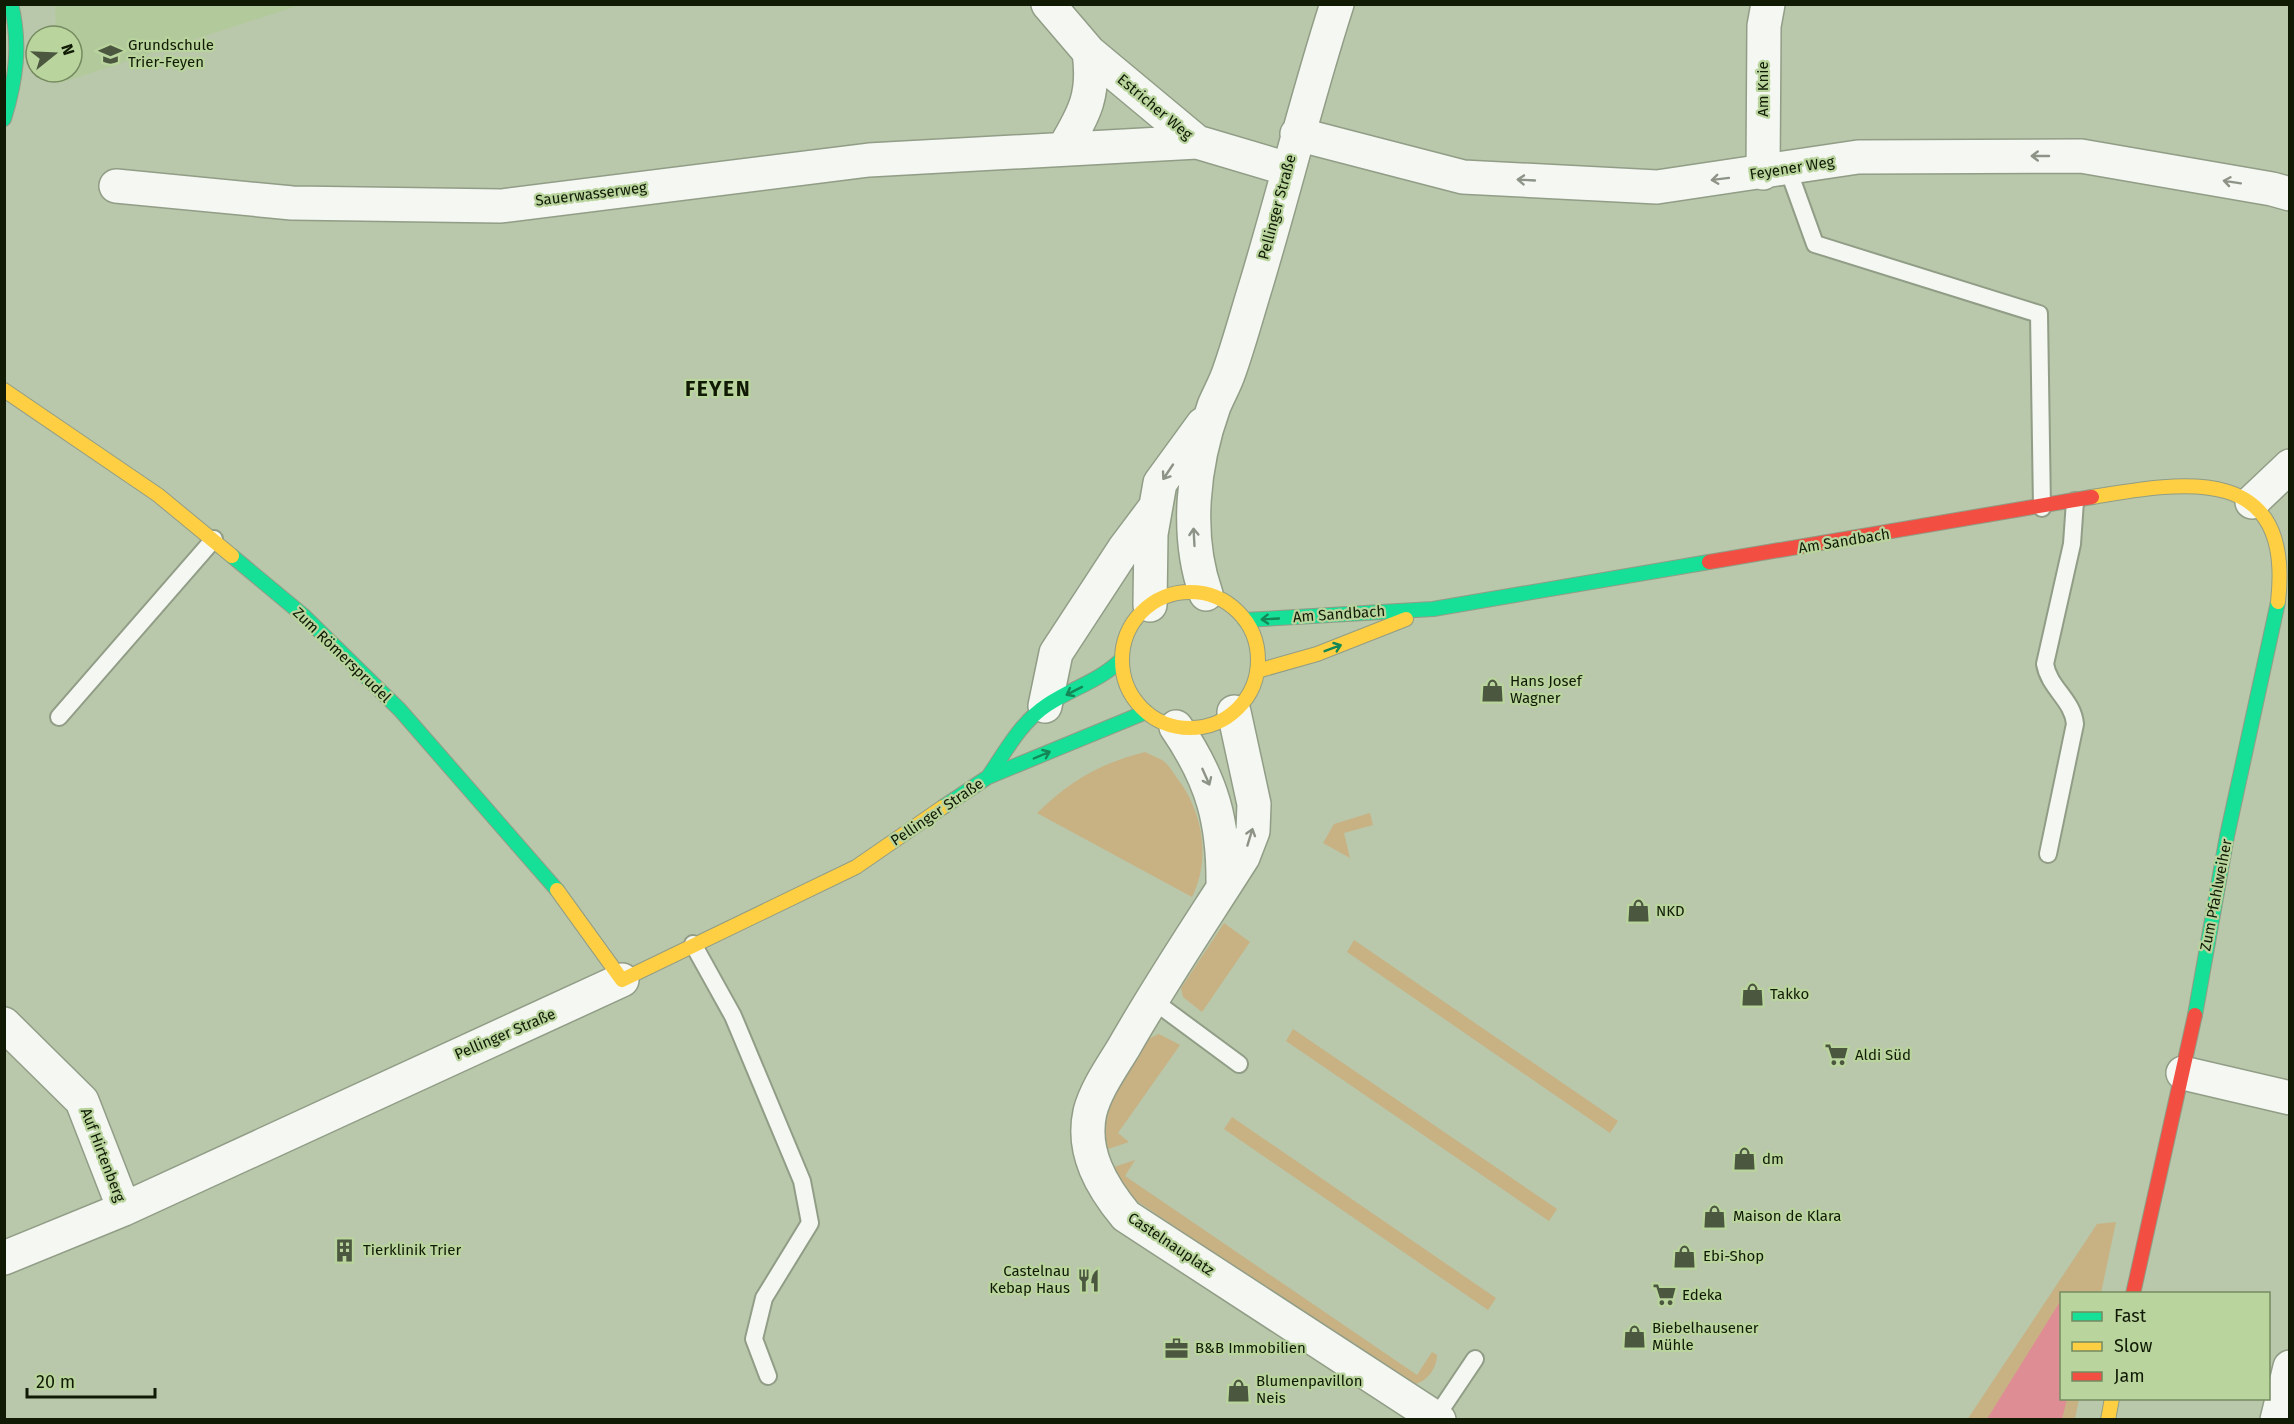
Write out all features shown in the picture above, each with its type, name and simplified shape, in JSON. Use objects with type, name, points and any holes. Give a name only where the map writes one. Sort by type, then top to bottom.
[{"type":"street","points":[[4,119],[18,55],[16,20],[11,4]]},
{"type":"street","name":"Estricher Weg","points":[[1048,4],[1089,52],[1197,142],[1287,169]]},
{"type":"street","name":"Pellinger Straße","points":[[1206,594],[1197,570],[1193,526],[1200,463],[1214,407],[1250,306],[1297,134],[1337,4]]},
{"type":"street","name":"Am Knie","points":[[1767,4],[1764,26],[1775,171]]},
{"type":"street","points":[[1064,148],[1086,111],[1093,77],[1089,52]]},
{"type":"street","name":"Feyener Weg","points":[[1297,134],[1463,177],[1658,187],[1858,157],[2081,156],[2272,189],[2289,194]]},
{"type":"street","name":"Sauerwasserweg","points":[[116,186],[292,203],[501,206],[869,160],[1197,142]]},
{"type":"street","name":"Zum Römersprudel","points":[[4,390],[149,488],[214,539],[304,616],[400,710],[558,891],[622,980]]},
{"type":"street","name":"Pellinger Straße","points":[[1150,604],[1154,509],[1160,483],[1214,407]]},
{"type":"street","points":[[2252,502],[2289,466]]},
{"type":"street","name":"Am Sandbach","points":[[1245,620],[1433,609],[2186,483],[2214,484],[2252,502]]},
{"type":"street","name":"Zum Pfahlweiher","points":[[2133,1292],[2184,1073],[2227,836],[2271,643],[2280,590],[2273,536],[2252,502]]},
{"type":"street","name":"Pellinger Straße","points":[[1045,706],[1056,653],[1124,549],[1154,509]]},
{"type":"street","points":[[1187,592],[1206,594],[1221,599],[1245,620],[1254,636],[1258,653],[1257,671],[1245,700],[1234,712],[1207,726],[1176,727],[1146,712],[1133,697],[1125,679],[1122,659],[1126,639],[1135,620],[1150,604],[1167,596],[1187,592]]},
{"type":"street","name":"Am Sandbach","points":[[1257,671],[1317,654],[1433,609]]},
{"type":"street","name":"Pellinger Straße","points":[[988,777],[1021,732],[1045,706],[1110,673],[1122,659]]},
{"type":"street","name":"Pellinger Straße","points":[[4,1258],[124,1209],[622,980],[855,867],[988,777],[1146,712]]},
{"type":"street","name":"Castelnauplatz","points":[[1234,712],[1254,804],[1253,831],[1243,856],[1151,999],[1099,1090],[1090,1112],[1089,1137],[1094,1167],[1104,1190],[1126,1216],[1437,1418]]},
{"type":"street","points":[[1176,727],[1197,757],[1210,787],[1219,817],[1223,888]]},
{"type":"street","name":"Auf Hirtenberg","points":[[4,1024],[81,1101],[124,1209]]},
{"type":"street","points":[[2184,1073],[2289,1098]]},
{"type":"street","points":[[2277,1419],[2289,1367]]},
{"type":"street","points":[[2108,1419],[2112,1400]]},
{"type":"lane","points":[[1775,171],[1815,244],[2038,314],[2042,508]]},
{"type":"lane","points":[[2048,854],[2075,724],[2074,714],[2047,674],[2045,664],[2072,544],[2075,501]]},
{"type":"lane","points":[[59,717],[214,539]]},
{"type":"lane","points":[[693,944],[712,974],[742,1037],[802,1181],[810,1223],[764,1298],[754,1338],[768,1376]]},
{"type":"lane","points":[[1151,999],[1239,1064]]},
{"type":"lane","points":[[1437,1418],[1475,1359]]},
{"type":"shaded area","name":"Grundschule Trier-Feyen","points":[[55,4],[300,5],[84,75],[84,24],[56,24]]},
{"type":"shaded area","points":[[1145,752],[1162,760],[1170,768],[1186,791],[1198,820],[1201,836],[1201,867],[1192,897],[1037,813],[1062,791],[1086,775],[1114,762]]},
{"type":"shaded area","points":[[1370,813],[1373,825],[1344,833],[1350,858],[1323,843],[1334,824]]},
{"type":"shaded area","points":[[1224,923],[1250,942],[1202,1012],[1183,997],[1181,988]]},
{"type":"shaded area","points":[[1354,940],[1618,1121],[1610,1133],[1347,952]]},
{"type":"shaded area","points":[[1293,1029],[1557,1209],[1549,1221],[1286,1041]]},
{"type":"shaded area","points":[[1159,1034],[1180,1045],[1118,1133],[1129,1142],[1105,1150],[1111,1168],[1135,1160],[1125,1176],[1417,1375],[1432,1352],[1437,1355],[1432,1372],[1424,1380],[1408,1384],[1128,1195],[1113,1179],[1098,1149],[1097,1134],[1100,1119],[1114,1087],[1136,1053],[1147,1040]]},
{"type":"shaded area","points":[[1232,1117],[1496,1298],[1488,1310],[1224,1129]]},
{"type":"shaded area","points":[[2116,1222],[2101,1292],[2060,1292],[2060,1400],[2079,1400],[2075,1419],[1967,1420],[2097,1224]]},
{"type":"shaded area","points":[[2060,1302],[2060,1400],[2067,1400],[2062,1419],[1987,1419]]},
{"type":"traffic: fast","points":[[4,119],[12,90],[16,62],[16,33],[11,4]]},
{"type":"traffic: fast","points":[[232,556],[304,616],[400,710],[557,890]]},
{"type":"traffic: fast","points":[[1245,620],[1433,609],[1709,562]]},
{"type":"traffic: fast","points":[[2195,1015],[2227,836],[2278,602]]},
{"type":"traffic: fast","points":[[988,777],[1014,738],[1038,712],[1056,699],[1105,673],[1122,659]]},
{"type":"traffic: fast","points":[[943,807],[988,777],[1146,712]]},
{"type":"traffic: slow","points":[[4,390],[158,495],[232,556]]},
{"type":"traffic: slow","points":[[2092,497],[2163,487],[2196,487],[2226,491],[2251,503],[2269,525],[2278,557],[2278,602]]},
{"type":"traffic: slow","points":[[1190,592],[1216,597],[1238,612],[1253,634],[1258,660],[1253,686],[1238,708],[1216,723],[1190,728],[1164,723],[1142,708],[1127,686],[1122,660],[1127,634],[1142,612],[1164,597],[1190,592]]},
{"type":"traffic: slow","points":[[1257,671],[1317,654],[1406,619]]},
{"type":"traffic: slow","points":[[557,890],[622,980],[856,867],[943,807]]},
{"type":"traffic: slow","points":[[2108,1420],[2112,1400]]},
{"type":"traffic: jam","points":[[1709,562],[2092,497]]},
{"type":"traffic: jam","points":[[2133,1292],[2195,1015]]},
{"type":"place","name":"Grundschule Trier-Feyen","points":[[110,54]]},
{"type":"place","name":"Hans Josef Wagner","points":[[1492,690]]},
{"type":"place","name":"NKD","points":[[1638,911]]},
{"type":"place","name":"Takko","points":[[1752,994]]},
{"type":"place","name":"Aldi Süd","points":[[1837,1055]]},
{"type":"place","name":"dm","points":[[1744,1159]]},
{"type":"place","name":"Maison de Klara","points":[[1715,1216]]},
{"type":"place","name":"Tierklinik Trier","points":[[345,1250]]},
{"type":"place","name":"Ebi-Shop","points":[[1685,1256]]},
{"type":"place","name":"Castelnau Kebap Haus","points":[[1088,1280]]},
{"type":"place","name":"Edeka","points":[[1664,1295]]},
{"type":"place","name":"Biebelhausener Mühle","points":[[1634,1337]]},
{"type":"place","name":"B&B Immobilien","points":[[1177,1348]]},
{"type":"place","name":"Blumenpavillon Neis","points":[[1238,1390]]},
{"type":"district","name":"FEYEN","points":[[718,389]]}]
